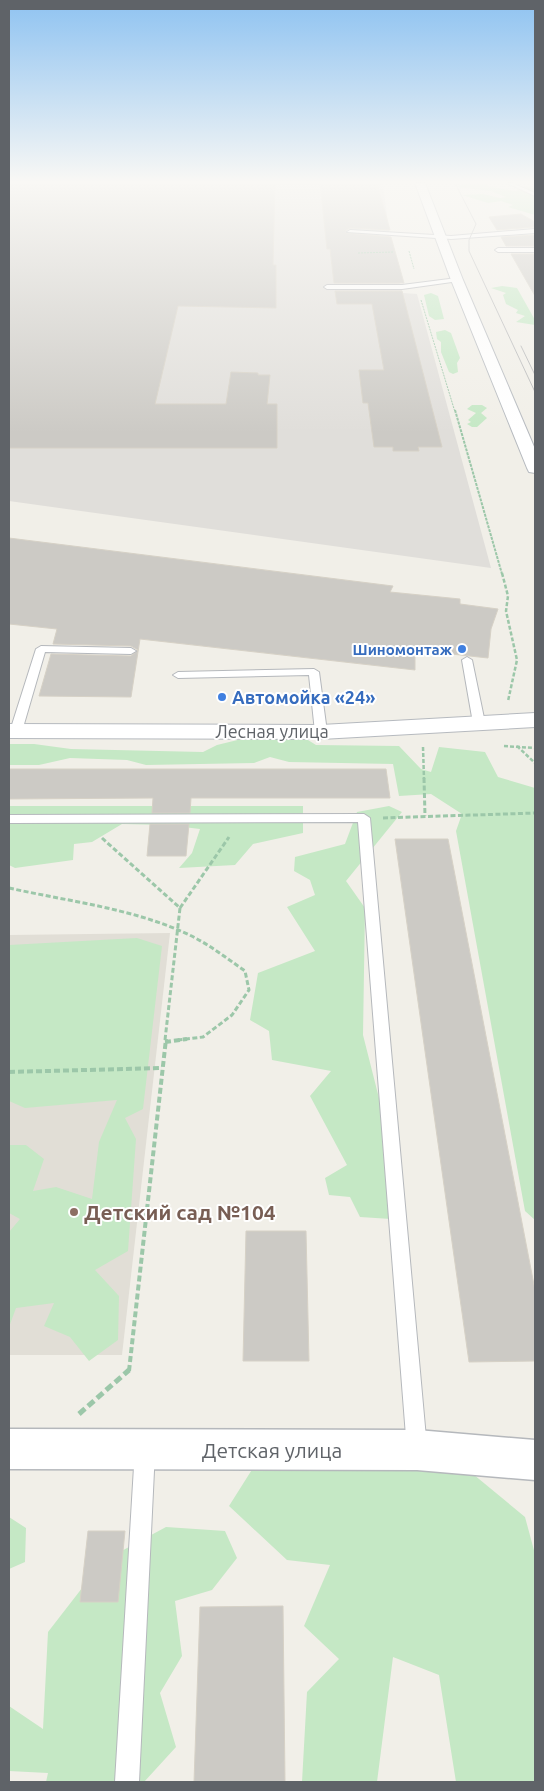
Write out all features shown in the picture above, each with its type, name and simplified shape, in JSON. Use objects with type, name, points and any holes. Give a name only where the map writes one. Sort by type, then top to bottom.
[{"type":"main road","points":[[452,267],[535,468]]},
{"type":"main road","name":"Лесная улица","points":[[12,732],[320,732],[535,720]]},
{"type":"street","name":"Детская улица","points":[[23,1450],[417,1450],[535,1460]]},
{"type":"lane","points":[[327,287],[402,287],[457,280]]},
{"type":"lane","points":[[12,732],[40,649],[131,651]]},
{"type":"lane","points":[[467,660],[479,723]]},
{"type":"lane","points":[[178,675],[314,672],[320,732]]},
{"type":"lane","points":[[9,819],[364,818],[417,1450]]},
{"type":"lane","points":[[127,1782],[145,1450]]},
{"type":"path","points":[[413,267],[428,326],[475,475],[508,596],[506,611],[517,660],[507,703]]},
{"type":"path","points":[[422,742],[425,816]]},
{"type":"path","points":[[516,746],[535,763]]},
{"type":"path","points":[[364,818],[535,813]]},
{"type":"path","points":[[75,818],[111,845],[180,908]]},
{"type":"path","points":[[23,1450],[129,1372],[180,908],[233,832],[249,818]]},
{"type":"path","points":[[9,888],[137,917],[178,930],[216,951],[245,971],[249,990],[232,1015],[203,1037],[165,1042]]},
{"type":"path","points":[[9,1072],[162,1068]]},
{"type":"shaded area","points":[[9,267],[394,267],[403,293],[417,294],[491,568],[9,501]]},
{"type":"shaded area","name":"Детский сад №104","points":[[170,933],[122,1355],[9,1355],[9,935]]},
{"type":"green space","points":[[502,286],[517,288],[535,320],[535,325],[516,322],[525,316],[516,313],[518,310],[506,304],[503,295],[506,293],[491,288]]},
{"type":"green space","points":[[431,293],[438,296],[444,319],[435,320],[429,316],[424,295]]},
{"type":"green space","points":[[445,330],[451,333],[460,358],[457,363],[458,372],[453,374],[449,372],[441,352],[441,342],[437,339],[436,332]]},
{"type":"green space","points":[[472,405],[482,405],[487,408],[481,413],[487,418],[477,427],[467,424],[471,422],[468,420],[476,413],[467,409]]},
{"type":"green space","points":[[266,733],[300,735],[316,745],[399,746],[421,769],[431,772],[439,747],[485,752],[498,777],[535,788],[535,1220],[525,1211],[456,831],[462,814],[431,794],[399,796],[393,764],[289,762],[270,757],[254,763],[146,765],[127,760],[70,758],[39,765],[9,765],[9,744],[34,744],[71,749],[203,752],[217,745]]},
{"type":"green space","points":[[9,806],[303,806],[303,833],[253,844],[235,865],[179,868],[192,853],[200,829],[167,825],[122,824],[92,842],[74,844],[73,860],[15,868],[9,865]]},
{"type":"green space","points":[[389,806],[402,812],[346,881],[365,908],[363,1035],[382,1110],[391,1219],[360,1217],[350,1197],[329,1195],[325,1178],[347,1165],[310,1096],[331,1071],[272,1060],[269,1031],[250,1020],[258,973],[315,951],[287,907],[315,895],[310,880],[294,871],[295,857],[345,844],[357,812]]},
{"type":"green space","name":"Детский сад №104","points":[[137,938],[162,946],[143,1109],[125,1118],[136,1139],[128,1251],[95,1270],[119,1296],[118,1340],[89,1361],[70,1337],[44,1326],[54,1303],[16,1308],[9,1327],[9,1232],[20,1219],[9,1213],[9,1145],[26,1145],[44,1159],[33,1191],[56,1187],[92,1199],[99,1142],[117,1100],[25,1108],[9,1101],[9,945]]},
{"type":"green space","points":[[258,1460],[462,1465],[525,1517],[535,1554],[535,1782],[456,1782],[439,1675],[393,1657],[377,1782],[302,1782],[307,1692],[339,1659],[304,1626],[330,1565],[287,1560],[229,1506]]},
{"type":"green space","points":[[9,1517],[26,1528],[25,1562],[9,1569]]},
{"type":"green space","points":[[166,1527],[225,1531],[237,1558],[212,1590],[175,1601],[182,1656],[160,1693],[176,1747],[144,1782],[46,1782],[48,1773],[9,1771],[9,1706],[43,1729],[48,1632],[103,1561]]},
{"type":"building","points":[[9,267],[276,267],[276,308],[178,306],[155,404],[226,404],[231,372],[270,375],[267,404],[277,404],[277,448],[9,448]]},
{"type":"building","points":[[332,267],[399,267],[404,283],[334,283]]},
{"type":"building","points":[[518,267],[535,267],[535,296]]},
{"type":"building","points":[[335,291],[402,291],[442,447],[418,447],[419,451],[393,451],[393,447],[374,447],[368,403],[363,403],[359,370],[384,370],[372,304],[337,304]]},
{"type":"building","points":[[9,538],[393,586],[390,592],[460,599],[460,604],[498,609],[491,629],[488,658],[415,650],[415,670],[140,639],[131,697],[39,696],[51,654],[131,656],[138,650],[131,646],[53,644],[57,629],[9,624]]},
{"type":"building","points":[[9,769],[386,769],[390,798],[191,798],[190,813],[152,813],[153,798],[9,799]]},
{"type":"building","points":[[150,824],[189,824],[186,856],[147,856]]},
{"type":"building","points":[[395,839],[448,839],[535,1290],[535,1361],[469,1362]]},
{"type":"building","points":[[246,1231],[306,1231],[309,1361],[243,1361]]},
{"type":"building","points":[[88,1531],[125,1531],[118,1602],[80,1602]]},
{"type":"building","points":[[283,1606],[285,1782],[194,1782],[200,1607]]},
{"type":"tram line","points":[[476,267],[535,392]]},
{"type":"tram line","points":[[521,346],[535,375]]},
{"type":"place","name":"Шиномонтаж","points":[[462,649]]},
{"type":"place","name":"Автомойка «24»","points":[[222,697]]},
{"type":"place","name":"Детский сад №104","points":[[74,1212]]}]
